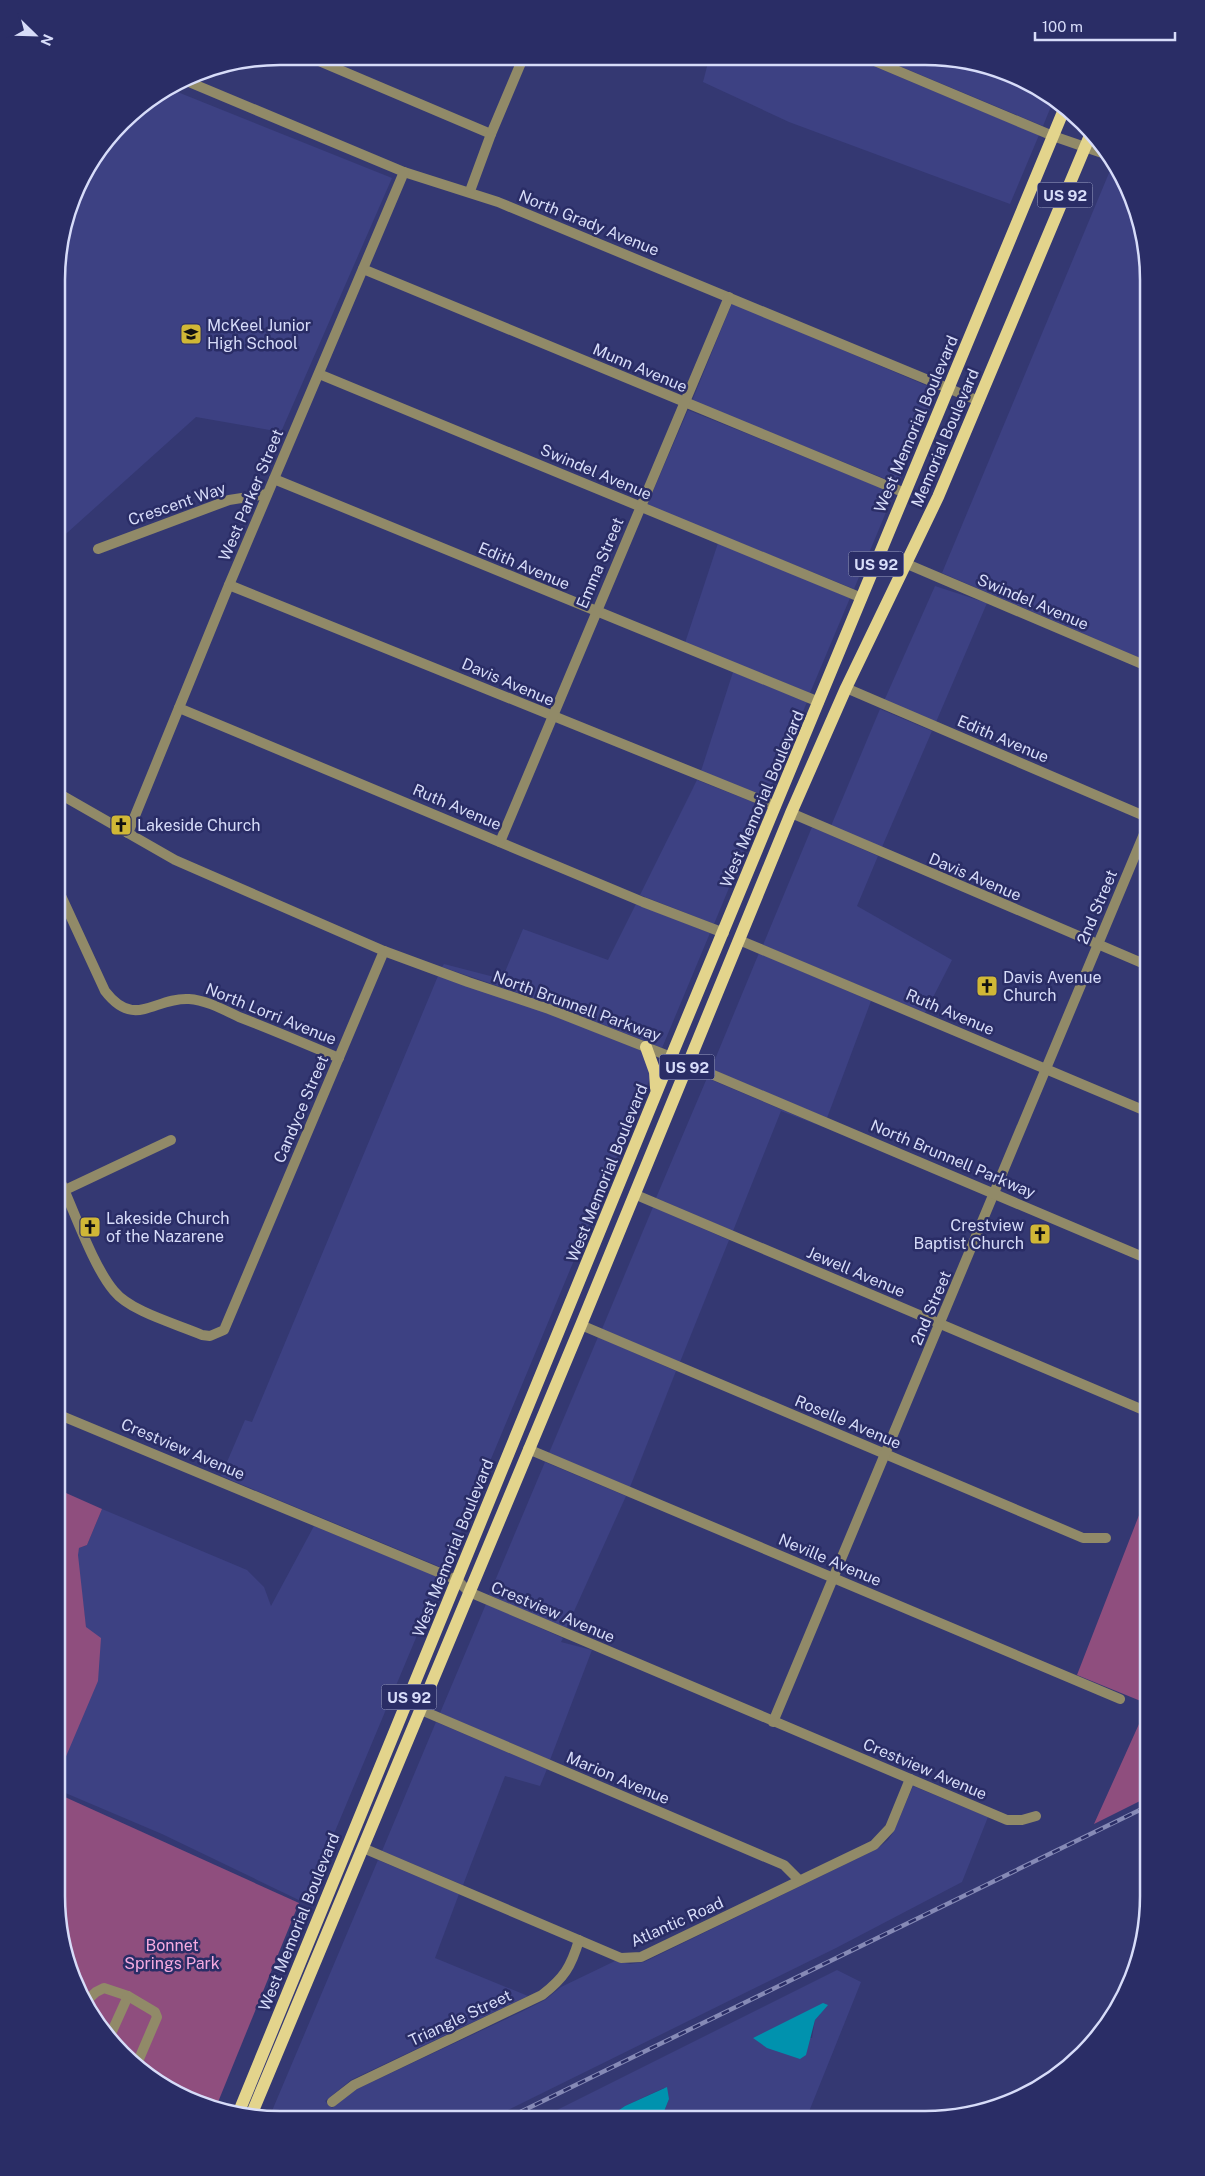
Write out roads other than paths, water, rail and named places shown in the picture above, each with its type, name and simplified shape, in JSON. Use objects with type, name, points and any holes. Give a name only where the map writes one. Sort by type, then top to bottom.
[{"type":"main road","name":"West Memorial Boulevard","points":[[241,2107],[348,1841],[566,1317],[671,1057],[1062,114]]},
{"type":"main road","name":"Memorial Boulevard","points":[[817,750],[907,564],[979,402],[1088,140]]},
{"type":"main road","name":"West Memorial Boulevard","points":[[254,2109],[581,1325],[817,750]]},
{"type":"main road","points":[[788,778],[787,796],[791,812]]},
{"type":"main road","points":[[776,806],[780,824],[780,839]]},
{"type":"main road","points":[[646,1047],[656,1072],[656,1096]]},
{"type":"main road","points":[[581,1280],[579,1302],[581,1325]]},
{"type":"main road","points":[[566,1317],[566,1359]]},
{"type":"main road","points":[[363,1848],[363,1828],[403,1728],[404,1708]]},
{"type":"main road","points":[[322,1948],[334,1902],[349,1863],[351,1848],[348,1841]]},
{"type":"street","points":[[328,65],[491,134]]},
{"type":"street","points":[[470,191],[491,134],[520,65]]},
{"type":"street","points":[[884,65],[1054,136],[1098,152]]},
{"type":"street","name":"North Grady Avenue","points":[[192,84],[404,172],[470,191],[979,402]]},
{"type":"street","name":"West Parker Street","points":[[128,833],[229,585],[404,172]]},
{"type":"street","name":"Munn Avenue","points":[[363,269],[905,493]]},
{"type":"street","name":"Emma Street","points":[[500,842],[595,612],[729,297]]},
{"type":"street","name":"Swindel Avenue","points":[[319,374],[862,598]]},
{"type":"street","name":"Edith Avenue","points":[[274,478],[595,612],[819,702]]},
{"type":"street","name":"Crescent Way","points":[[98,549],[229,500],[267,494]]},
{"type":"street","name":"Swindel Avenue","points":[[907,564],[1140,663]]},
{"type":"street","name":"Davis Avenue","points":[[229,585],[776,806]]},
{"type":"street","name":"Edith Avenue","points":[[846,688],[1140,814]]},
{"type":"street","name":"Ruth Avenue","points":[[179,708],[724,933]]},
{"type":"street","name":"North Brunnell Parkway","points":[[65,797],[175,860],[384,951],[468,982],[550,1009],[671,1057],[1140,1256]]},
{"type":"street","name":"Davis Avenue","points":[[791,812],[1140,963]]},
{"type":"street","name":"2nd Street","points":[[773,1722],[1047,1070],[1097,944],[1140,843]]},
{"type":"street","name":"North Lorri Avenue","points":[[65,904],[105,991],[122,1007],[147,1010],[172,1000],[189,999],[201,1001],[339,1058]]},
{"type":"street","name":"Ruth Avenue","points":[[739,940],[1140,1109]]},
{"type":"street","name":"Candyce Street","points":[[65,1192],[97,1261],[114,1291],[137,1308],[202,1334],[210,1336],[218,1334],[228,1324],[384,951]]},
{"type":"street","points":[[65,1190],[171,1140]]},
{"type":"street","name":"Jewell Avenue","points":[[634,1194],[1140,1409]]},
{"type":"street","name":"Roselle Avenue","points":[[581,1325],[1083,1538],[1106,1538]]},
{"type":"street","name":"Crestview Avenue","points":[[65,1417],[457,1580],[469,1592],[1007,1820],[1022,1820],[1036,1816]]},
{"type":"street","name":"Neville Avenue","points":[[528,1450],[1120,1699]]},
{"type":"street","name":"Marion Avenue","points":[[421,1710],[784,1865],[799,1880]]},
{"type":"street","name":"Atlantic Road","points":[[363,1848],[621,1958],[641,1957],[874,1845],[884,1837],[910,1779]]},
{"type":"street","name":"Triangle Street","points":[[332,2102],[354,2085],[542,1995],[566,1973],[573,1961],[579,1940]]},
{"type":"street","points":[[90,1997],[104,1988],[128,1996],[151,2007],[156,2012],[157,2017],[139,2059]]},
{"type":"street","points":[[112,2031],[128,1996]]},
{"type":"water","points":[[823,2003],[828,2005],[815,2020],[806,2055],[800,2059],[767,2048],[753,2038]]},
{"type":"water","points":[[667,2087],[669,2099],[664,2111],[618,2111]]},
{"type":"railway","points":[[522,2111],[1140,1810]]},
{"type":"place","name":"McKeel Junior High School","points":[[191,334]]},
{"type":"place","name":"Lakeside Church","points":[[121,825]]},
{"type":"place","name":"Davis Avenue Church","points":[[987,986]]},
{"type":"place","name":"Lakeside Church of the Nazarene","points":[[90,1227]]},
{"type":"place","name":"Crestview Baptist Church","points":[[1040,1234]]},
{"type":"park label","name":"Bonnet Springs Park","points":[[172,1954]]}]
